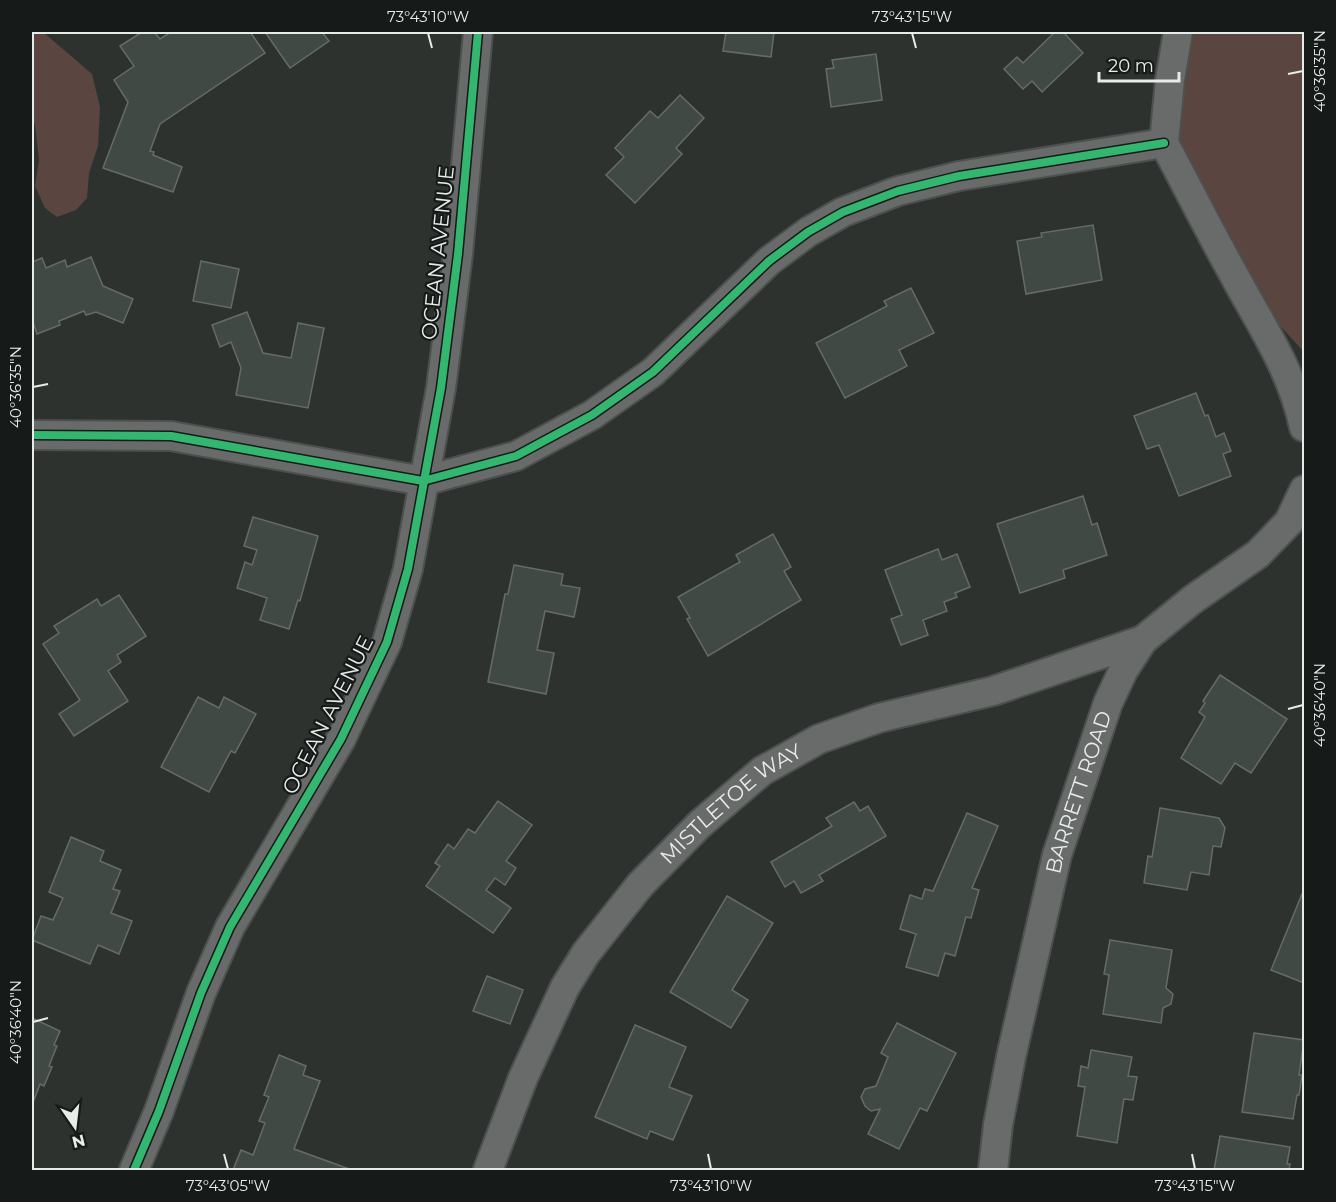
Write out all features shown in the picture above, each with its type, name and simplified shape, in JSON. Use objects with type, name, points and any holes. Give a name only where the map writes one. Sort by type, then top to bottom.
[{"type":"street","name":"OCEAN AVENUE","points":[[135,1170],[159,1111],[201,993],[230,927],[341,739],[387,642],[408,569],[441,388],[457,265],[478,32]]},
{"type":"street","points":[[1178,32],[1170,80],[1164,142],[1233,274],[1293,365],[1305,427]]},
{"type":"street","points":[[32,435],[171,436],[423,481],[516,456],[592,415],[653,372],[769,261],[808,232],[843,212],[898,191],[959,176],[1164,142]]},
{"type":"street","name":"BARRETT ROAD","points":[[993,1170],[998,1125],[1011,1057],[1057,855],[1108,703],[1123,671],[1143,640],[1192,600],[1257,554],[1289,522],[1305,490]]},
{"type":"street","name":"MISTLETOE WAY","points":[[488,1170],[523,1078],[565,987],[586,953],[640,885],[700,824],[762,771],[819,739],[879,718],[993,691],[1143,640]]},
{"type":"shaded area","points":[[32,32],[43,32],[92,74],[100,107],[98,146],[89,173],[87,198],[76,210],[57,217],[45,208],[35,186],[39,160],[35,125],[32,120]]},
{"type":"shaded area","points":[[1182,32],[1304,32],[1304,352],[1233,274],[1173,139]]},
{"type":"building","points":[[142,32],[154,32],[160,39],[171,32],[250,32],[265,53],[160,124],[150,151],[154,152],[153,155],[182,167],[173,192],[103,168],[128,102],[114,80],[134,66],[120,46]]},
{"type":"building","points":[[265,32],[322,32],[329,41],[290,68]]},
{"type":"building","points":[[726,32],[774,32],[771,57],[723,51]]},
{"type":"building","points":[[1055,32],[1063,32],[1083,53],[1042,92],[1032,81],[1023,89],[1004,69],[1017,57],[1023,63]]},
{"type":"building","points":[[876,54],[882,100],[831,107],[826,69],[834,68],[832,60]]},
{"type":"building","points":[[680,95],[704,118],[676,148],[682,154],[635,203],[606,175],[624,157],[615,148],[650,111],[658,118]]},
{"type":"building","points":[[1093,225],[1102,280],[1026,294],[1017,241],[1042,237],[1041,233]]},
{"type":"building","points":[[91,257],[103,286],[133,299],[123,323],[96,312],[86,315],[84,311],[59,321],[60,325],[37,334],[32,319],[32,262],[42,258],[46,268],[65,260],[67,267]]},
{"type":"building","points":[[201,261],[239,269],[231,308],[193,301]]},
{"type":"building","points":[[911,288],[934,333],[899,350],[907,366],[845,398],[816,343],[887,306],[884,301]]},
{"type":"building","points":[[247,312],[263,353],[291,358],[298,323],[324,328],[308,408],[236,395],[241,368],[231,342],[220,347],[212,325]]},
{"type":"building","points":[[1196,393],[1205,416],[1208,415],[1216,437],[1224,433],[1231,451],[1223,454],[1231,476],[1179,496],[1159,445],[1147,449],[1134,416]]},
{"type":"building","points":[[1083,496],[1092,525],[1097,523],[1107,555],[1063,570],[1065,578],[1020,593],[997,524]]},
{"type":"building","points":[[253,517],[318,536],[300,601],[298,600],[289,629],[260,620],[267,598],[237,588],[245,562],[252,565],[257,550],[244,546]]},
{"type":"building","points":[[773,534],[791,567],[784,571],[801,600],[708,656],[687,619],[690,618],[678,597],[740,562],[736,555]]},
{"type":"building","points":[[938,549],[942,560],[957,554],[970,587],[955,593],[957,597],[944,602],[947,611],[923,620],[928,635],[901,645],[891,619],[902,615],[885,570]]},
{"type":"building","points":[[514,565],[563,574],[561,585],[580,588],[574,617],[545,611],[537,650],[554,653],[546,694],[488,682],[505,594],[508,594]]},
{"type":"building","points":[[119,595],[146,636],[117,655],[121,662],[108,671],[128,701],[74,736],[59,714],[80,700],[43,644],[59,633],[54,626],[97,599],[101,606]]},
{"type":"building","points":[[1220,675],[1287,719],[1251,773],[1235,763],[1221,784],[1181,758],[1205,717],[1199,712],[1205,703],[1203,701]]},
{"type":"building","points":[[198,697],[219,708],[224,697],[256,714],[235,753],[231,751],[209,792],[161,767]]},
{"type":"building","points":[[498,801],[532,825],[506,861],[516,868],[505,885],[495,878],[486,890],[511,908],[493,933],[426,886],[440,866],[435,863],[448,844],[454,849],[468,829],[475,833]]},
{"type":"building","points":[[854,802],[860,811],[868,806],[886,836],[819,875],[823,881],[801,893],[794,881],[785,887],[771,862],[832,826],[826,818]]},
{"type":"building","points":[[1160,808],[1219,818],[1225,828],[1221,847],[1213,846],[1209,875],[1191,872],[1187,890],[1144,883],[1148,856],[1152,857]]},
{"type":"building","points":[[967,813],[998,826],[972,888],[979,890],[971,918],[966,917],[955,956],[945,953],[938,976],[906,967],[916,934],[900,929],[910,895],[922,899],[925,889],[933,891]]},
{"type":"building","points":[[71,837],[104,851],[100,861],[121,870],[113,889],[120,891],[111,913],[132,921],[119,954],[98,945],[90,964],[32,940],[41,916],[53,920],[63,898],[49,892]]},
{"type":"building","points":[[1302,894],[1304,894],[1304,983],[1271,970]]},
{"type":"building","points":[[727,896],[773,923],[732,990],[748,1000],[731,1028],[670,992]]},
{"type":"building","points":[[1110,940],[1172,950],[1166,988],[1173,994],[1171,1004],[1163,1008],[1161,1023],[1103,1014],[1109,975],[1104,974]]},
{"type":"building","points":[[487,976],[523,990],[510,1024],[473,1011]]},
{"type":"building","points":[[32,1018],[60,1031],[49,1066],[52,1067],[44,1086],[40,1084],[32,1105]]},
{"type":"building","points":[[897,1023],[956,1053],[927,1111],[920,1108],[899,1149],[868,1134],[880,1109],[871,1111],[865,1106],[861,1097],[865,1089],[876,1086],[888,1057],[881,1053]]},
{"type":"building","points":[[635,1025],[686,1047],[669,1087],[692,1096],[673,1140],[650,1131],[647,1139],[595,1117]]},
{"type":"building","points":[[1254,1033],[1304,1040],[1299,1075],[1302,1075],[1293,1119],[1242,1112]]},
{"type":"building","points":[[1091,1050],[1132,1057],[1128,1076],[1137,1077],[1133,1100],[1124,1099],[1117,1143],[1077,1136],[1085,1087],[1078,1086],[1081,1066],[1088,1068]]},
{"type":"building","points":[[279,1055],[306,1066],[303,1075],[320,1081],[294,1149],[352,1170],[233,1170],[241,1150],[253,1155],[265,1123],[259,1121],[269,1097],[264,1095]]},
{"type":"building","points":[[1220,1136],[1290,1147],[1287,1164],[1290,1164],[1289,1170],[1214,1170]]},
{"type":"cycle path","points":[[134,1170],[159,1111],[201,993],[230,927],[341,739],[387,642],[408,569],[441,388],[458,254],[478,32]]},
{"type":"cycle path","points":[[32,435],[171,436],[423,481],[516,456],[592,415],[653,372],[769,261],[808,232],[843,212],[898,191],[959,176],[1164,143]]}]
